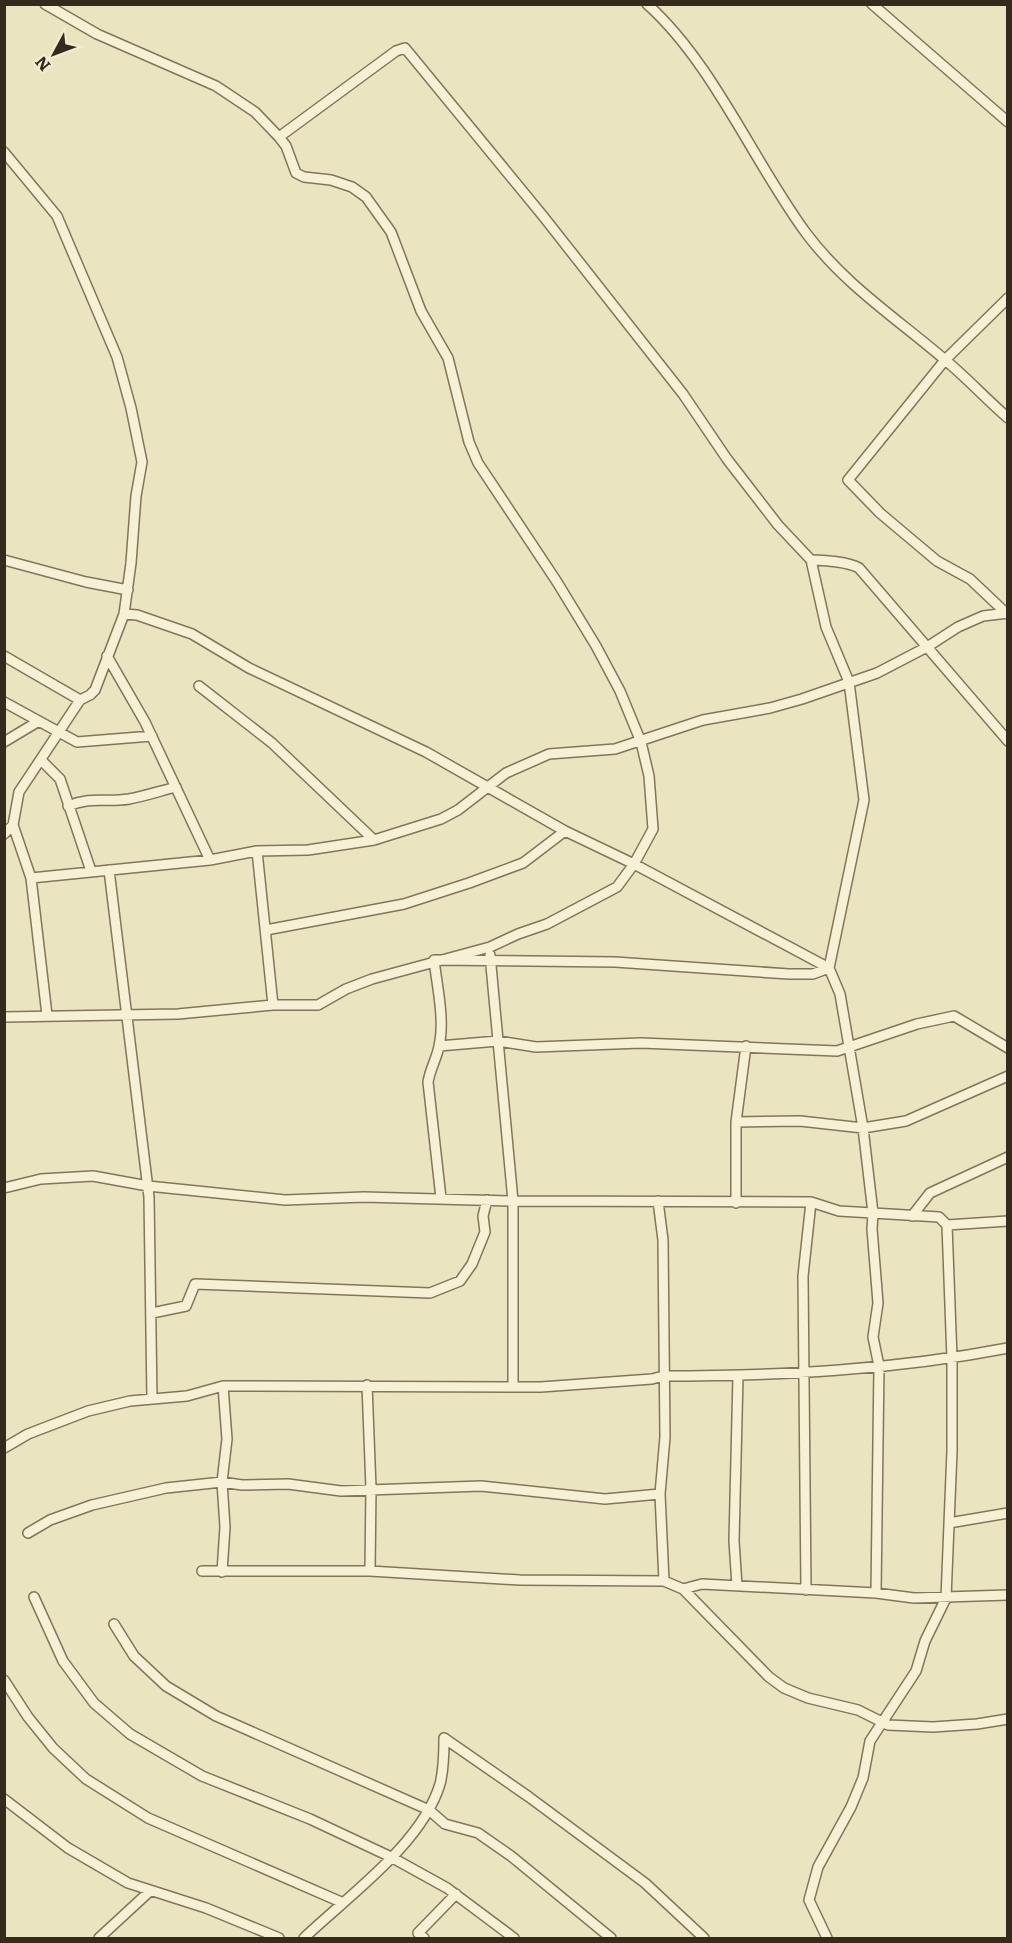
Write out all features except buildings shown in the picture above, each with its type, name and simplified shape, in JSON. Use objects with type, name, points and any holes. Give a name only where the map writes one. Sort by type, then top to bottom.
[{"type":"street","points":[[4,1017],[126,1016],[178,1014],[273,1005],[318,1005],[346,989],[434,960],[490,947],[547,924],[617,887],[634,864],[652,829],[653,806],[641,742],[620,691],[557,582],[478,463],[469,442],[448,358],[421,311],[399,248],[384,219],[366,197],[352,187],[331,180],[304,177],[296,173],[286,146],[279,137],[255,112],[216,86],[97,34],[45,4]]},
{"type":"street","points":[[647,4],[669,28],[713,87],[782,198],[826,258],[877,306],[945,360],[1008,418]]},
{"type":"street","points":[[872,4],[1008,122]]},
{"type":"street","points":[[279,137],[396,51],[405,48],[543,216],[683,394],[778,525],[811,560],[826,627],[849,682],[864,800],[828,968],[840,994],[847,1047],[863,1128],[873,1213],[872,1229],[878,1303],[873,1337],[879,1366],[876,1593]]},
{"type":"street","points":[[4,152],[57,216],[117,357],[142,462],[136,496],[124,614],[95,690],[80,700],[42,761],[19,792],[13,825],[31,878],[47,1015]]},
{"type":"street","points":[[1007,613],[970,579],[937,561],[880,513],[848,480],[945,360],[1008,298]]},
{"type":"street","points":[[4,560],[86,582],[128,590]]},
{"type":"street","points":[[811,560],[834,564],[848,562],[859,568],[1008,741]]},
{"type":"street","points":[[31,878],[210,860],[257,851],[308,850],[374,840],[441,819],[458,810],[521,765],[549,754],[615,748],[641,742],[703,720],[770,708],[877,673],[927,647],[958,627],[983,616],[1007,613]]},
{"type":"street","points":[[124,614],[137,615],[192,634],[249,668],[338,708],[488,787],[565,831],[634,864],[828,968]]},
{"type":"street","points":[[4,656],[80,700]]},
{"type":"street","points":[[107,656],[152,736],[210,860]]},
{"type":"street","points":[[199,686],[272,743],[374,840]]},
{"type":"street","points":[[4,702],[77,742],[152,736]]},
{"type":"street","points":[[4,742],[39,721]]},
{"type":"street","points":[[42,761],[60,779],[91,872]]},
{"type":"street","points":[[68,806],[88,799],[106,801],[129,799],[176,787]]},
{"type":"street","points":[[4,834],[13,825]]},
{"type":"street","points":[[266,930],[404,903],[469,883],[523,863],[565,831]]},
{"type":"street","points":[[257,851],[273,1005]]},
{"type":"street","points":[[110,870],[148,1186],[152,1399]]},
{"type":"street","points":[[490,947],[513,1201],[513,1387]]},
{"type":"street","points":[[434,960],[615,962],[789,974],[813,974],[828,968]]},
{"type":"street","points":[[434,960],[440,1014],[439,1046],[431,1064],[428,1082],[441,1198]]},
{"type":"street","points":[[439,1046],[498,1041],[536,1047],[641,1043],[837,1051],[917,1024],[954,1016],[1008,1047]]},
{"type":"street","points":[[736,1203],[735,1122],[746,1046]]},
{"type":"street","points":[[735,1122],[800,1121],[863,1128],[906,1121],[1008,1076]]},
{"type":"street","points":[[912,1216],[930,1193],[1008,1157]]},
{"type":"street","points":[[4,1188],[41,1179],[93,1176],[148,1186],[285,1200],[441,1198],[513,1201],[811,1202],[839,1211],[939,1217],[947,1225],[952,1359],[946,1598],[925,1641],[916,1671],[870,1741],[863,1778],[851,1807],[825,1851],[810,1891],[811,1905],[826,1938]]},
{"type":"street","points":[[152,1313],[186,1306],[195,1284],[430,1293],[460,1281],[472,1264],[485,1232],[483,1216],[487,1200]]},
{"type":"street","points":[[658,1201],[663,1240],[665,1437],[660,1494],[664,1581]]},
{"type":"street","points":[[806,1590],[802,1374],[803,1276],[811,1202]]},
{"type":"street","points":[[947,1225],[1008,1221]]},
{"type":"street","points":[[4,1448],[60,1420],[120,1404],[187,1396],[223,1386],[513,1387],[613,1382],[663,1376],[802,1374],[952,1359],[1008,1348]]},
{"type":"street","points":[[737,1586],[734,1541],[738,1376]]},
{"type":"street","points":[[367,1385],[371,1488],[370,1571]]},
{"type":"street","points":[[222,1572],[225,1527],[222,1482],[227,1439],[223,1386]]},
{"type":"street","points":[[28,1533],[50,1520],[92,1505],[166,1488],[222,1482],[242,1485],[288,1484],[341,1491],[371,1488],[481,1486],[605,1499],[660,1494]]},
{"type":"street","points":[[949,1523],[1008,1512]]},
{"type":"street","points":[[202,1571],[370,1571],[520,1580],[664,1581],[683,1589],[769,1677],[784,1688],[808,1698],[858,1710],[880,1723],[933,1727],[1008,1719]]},
{"type":"street","points":[[683,1589],[702,1584],[876,1593],[904,1597],[946,1598],[1008,1595]]},
{"type":"street","points":[[34,1597],[63,1661],[94,1703],[130,1734],[202,1776],[310,1819],[392,1857],[456,1894],[514,1938]]},
{"type":"street","points":[[114,1623],[134,1656],[166,1686],[216,1716],[429,1810],[445,1824],[478,1833],[511,1856],[611,1938]]},
{"type":"street","points":[[4,1680],[28,1717],[53,1748],[86,1779],[148,1818],[341,1902]]},
{"type":"street","points":[[304,1938],[392,1857],[429,1810],[440,1784],[444,1764],[444,1738],[530,1797],[645,1883],[704,1938]]},
{"type":"street","points":[[4,1798],[68,1848],[128,1883],[206,1908],[279,1938]]},
{"type":"street","points":[[102,1936],[150,1891]]},
{"type":"street","points":[[424,1938],[418,1933],[456,1894]]},
{"type":"street","points":[[102,1936],[115,1938]]}]
